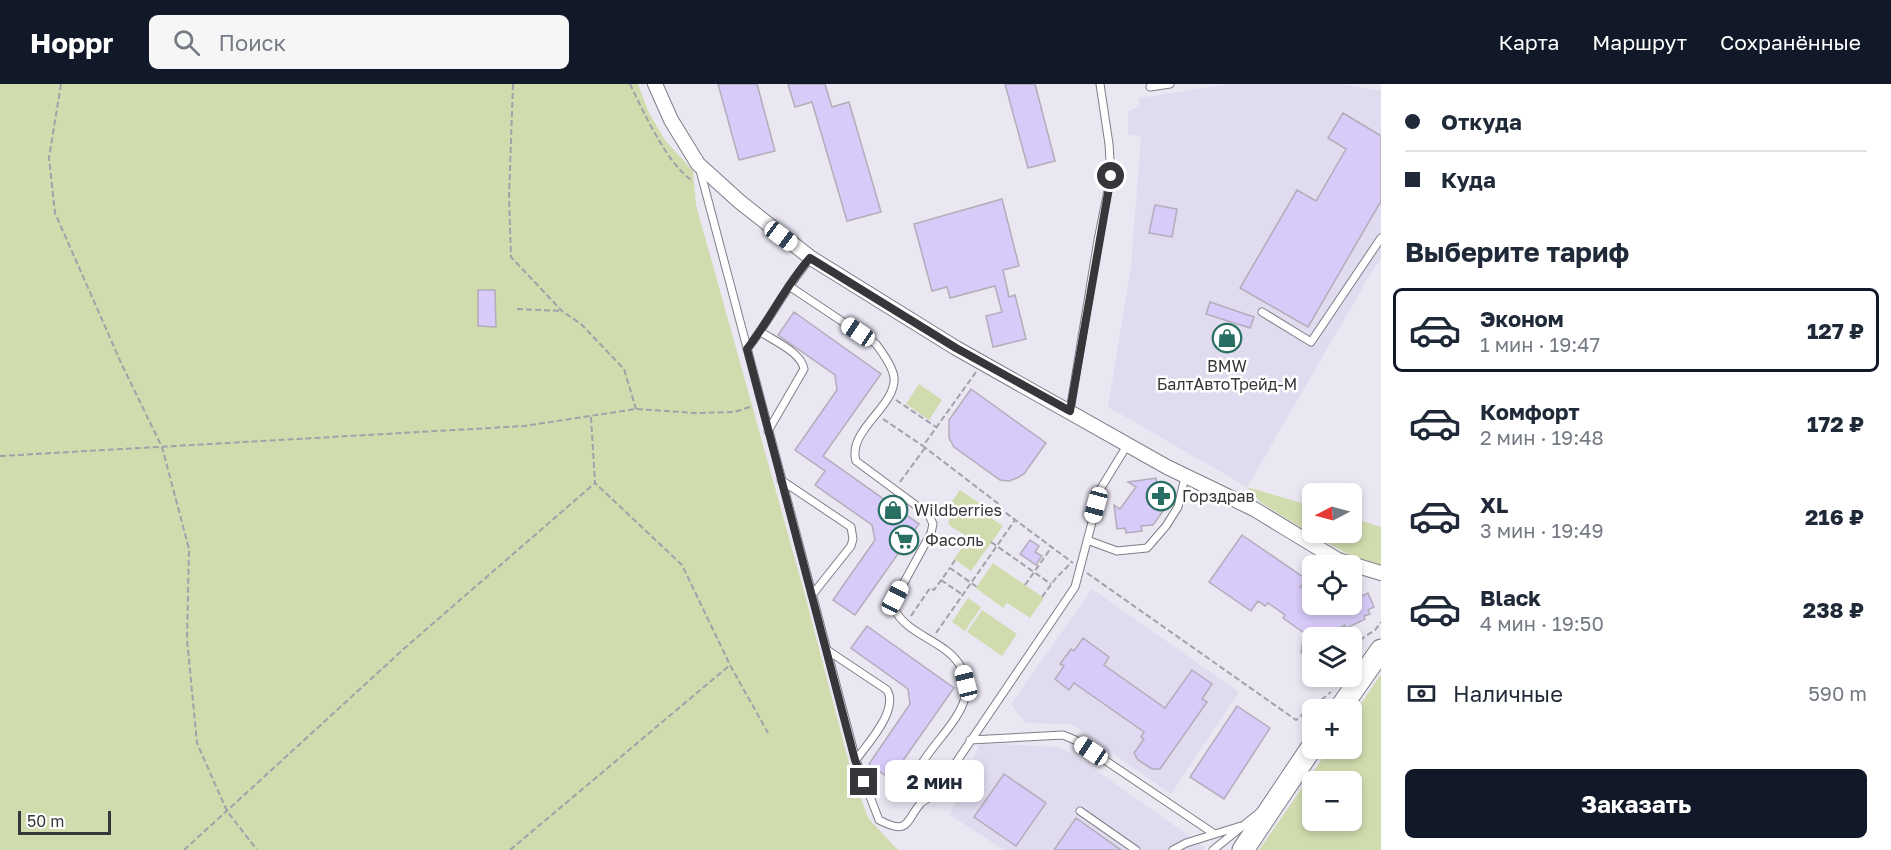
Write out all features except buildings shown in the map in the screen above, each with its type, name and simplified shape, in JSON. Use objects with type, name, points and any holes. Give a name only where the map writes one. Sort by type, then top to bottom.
[{"type":"main road","points":[[1346,699],[1381,650]]},
{"type":"main road","points":[[1243,850],[1304,759]]},
{"type":"street","points":[[655,84],[671,120],[698,164],[740,202],[810,258],[984,363],[1185,477],[1254,509],[1338,560],[1381,573]]},
{"type":"lane","points":[[1070,411],[1111,176],[1109,144],[1100,84]]},
{"type":"lane","points":[[1150,87],[1170,84]]},
{"type":"lane","points":[[698,164],[855,760],[879,820],[900,827],[909,823],[921,803],[933,795],[1075,587],[1101,488],[1128,444]]},
{"type":"lane","points":[[1262,312],[1311,342],[1381,238]]},
{"type":"lane","points":[[747,349],[761,332],[789,286],[810,258]]},
{"type":"lane","points":[[789,286],[876,344],[884,355],[894,378],[889,395],[855,443],[856,461],[929,515],[933,524],[931,533],[895,598],[894,608],[897,617],[954,656],[963,670],[966,683],[958,715],[919,768],[917,781],[921,803]]},
{"type":"lane","points":[[761,332],[797,356],[804,369],[768,431]]},
{"type":"lane","points":[[1088,540],[1117,551],[1147,548],[1166,526],[1178,507],[1185,477]]},
{"type":"lane","points":[[782,480],[851,527],[853,532],[851,546],[813,595]]},
{"type":"lane","points":[[827,650],[886,690],[890,696],[889,709],[855,760]]},
{"type":"lane","points":[[970,740],[1063,735],[1075,740],[1213,833]]},
{"type":"lane","points":[[1213,850],[1275,802]]},
{"type":"lane","points":[[1080,811],[1136,850]]},
{"type":"lane","points":[[1173,850],[1213,833],[1243,825]]},
{"type":"path","points":[[61,84],[49,158],[55,213],[122,365],[162,447],[189,549],[187,639],[197,743],[227,811],[257,850]]},
{"type":"path","points":[[513,84],[509,197],[511,257],[562,311],[581,324],[624,369],[636,409]]},
{"type":"path","points":[[630,84],[649,124],[675,162],[690,179],[705,188]]},
{"type":"path","points":[[517,309],[562,311]]},
{"type":"path","points":[[894,489],[971,377],[984,363]]},
{"type":"path","points":[[889,395],[936,428]]},
{"type":"path","points":[[0,456],[524,426],[636,409],[696,413],[734,412],[761,403]]},
{"type":"path","points":[[876,414],[924,447],[1080,569],[1296,720],[1335,687]]},
{"type":"path","points":[[591,417],[595,483],[682,565],[730,665],[768,733]]},
{"type":"path","points":[[184,850],[407,646],[595,483]]},
{"type":"path","points":[[931,640],[1015,520]]},
{"type":"path","points":[[992,542],[1052,584]]},
{"type":"path","points":[[1025,585],[1052,548]]},
{"type":"path","points":[[906,623],[930,588],[934,590],[955,560]]},
{"type":"path","points":[[1042,597],[1072,562]]},
{"type":"path","points":[[950,568],[977,586]]},
{"type":"path","points":[[941,580],[963,595]]},
{"type":"path","points":[[1362,639],[1381,622]]},
{"type":"path","points":[[510,850],[730,665]]},
{"type":"shaded area","name":"BMW БалтАвтоТрейд-М","points":[[1231,84],[1341,84],[1381,91],[1381,260],[1374,268],[1247,487],[1108,407],[1131,267],[1141,136],[1128,135],[1128,111],[1140,106],[1139,98]]},
{"type":"shaded area","points":[[1092,589],[1239,692],[1171,794],[1071,724],[1026,723],[1011,704]]},
{"type":"shaded area","points":[[980,743],[1059,747],[1073,754],[1205,847],[1201,850],[1004,850],[950,815]]},
{"type":"green space","points":[[0,84],[638,84],[649,113],[665,140],[693,171],[696,205],[805,595],[850,767],[868,818],[898,850],[0,850]]},
{"type":"green space","points":[[919,384],[942,400],[929,420],[906,404]]},
{"type":"green space","points":[[1247,487],[1302,503],[1302,528],[1260,502]]},
{"type":"green space","points":[[960,490],[991,511],[988,516],[1003,526],[971,571],[954,559],[969,538],[949,525],[948,507]]},
{"type":"green space","points":[[1362,521],[1381,527],[1381,565],[1362,559],[1362,555],[1350,555],[1328,543],[1362,543]]},
{"type":"green space","points":[[993,563],[1044,598],[1030,618],[1007,603],[1003,608],[976,588]]},
{"type":"green space","points":[[968,598],[981,607],[965,631],[952,622]]},
{"type":"green space","points":[[982,610],[1017,634],[1002,656],[967,632]]},
{"type":"green space","points":[[1381,674],[1381,850],[1259,850],[1302,788],[1302,831],[1362,831],[1362,771],[1314,771],[1322,759],[1362,759],[1362,702]]},
{"type":"place","name":"BMW БалтАвтоТрейд-М","points":[[1227,338]]},
{"type":"place","name":"Горздрав","points":[[1161,496]]},
{"type":"place","name":"Wildberries","points":[[893,510]]},
{"type":"place","name":"Фасоль","points":[[904,540]]},
{"type":"route","points":[[864,782],[855,760],[747,349],[761,332],[797,274],[810,258],[956,348],[1070,411],[1098,240],[1111,176]]}]
